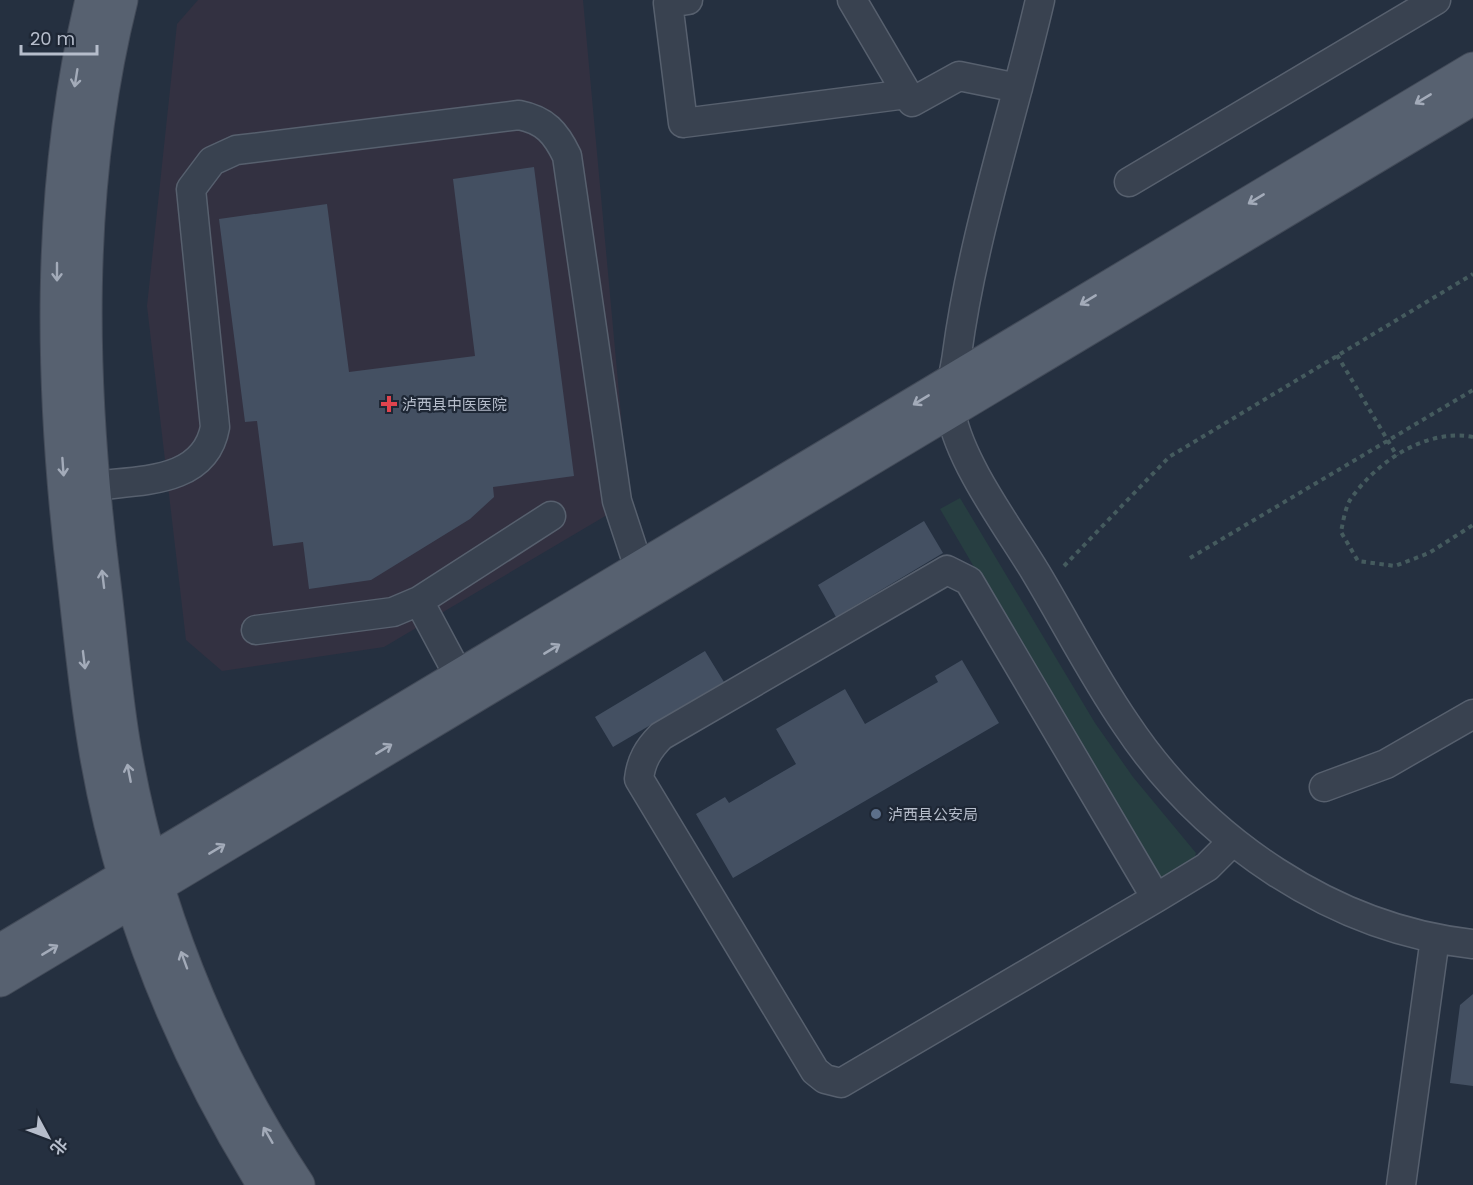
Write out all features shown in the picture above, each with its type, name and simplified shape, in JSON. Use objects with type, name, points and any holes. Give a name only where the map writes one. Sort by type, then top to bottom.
[{"type":"main road","points":[[92,0],[64,150],[57,248],[57,344],[68,527],[93,733],[107,807],[190,977],[214,1034],[252,1108],[298,1185]]},
{"type":"main road","points":[[121,0],[108,57],[93,153],[86,249],[86,343],[93,486],[123,740],[141,880],[163,988],[216,1103],[264,1185]]},
{"type":"main road","points":[[0,951],[141,880],[952,396],[1473,69]]},
{"type":"main road","points":[[0,980],[141,880],[459,676],[639,568],[952,396],[1473,98]]},
{"type":"street","points":[[688,0],[668,3],[683,123],[907,94]]},
{"type":"street","points":[[852,0],[912,102],[959,76],[1018,88]]},
{"type":"street","points":[[1040,0],[976,251],[952,396],[968,460],[1125,724],[1146,752],[1193,805],[1233,841],[1281,875],[1350,911],[1382,924],[1435,938],[1473,944]]},
{"type":"street","points":[[1129,182],[1436,0]]},
{"type":"street","points":[[93,486],[178,474],[204,456],[213,437],[215,427],[192,189],[212,162],[236,150],[519,115],[541,122],[550,129],[557,136],[567,156],[617,501],[639,568]]},
{"type":"street","points":[[256,630],[393,612],[419,601],[551,516]]},
{"type":"street","points":[[1156,898],[969,581],[947,570],[661,736],[647,752],[640,770],[639,779],[815,1071],[832,1082],[841,1083],[1156,898],[1207,867],[1233,841]]},
{"type":"street","points":[[419,601],[459,676]]},
{"type":"street","points":[[1324,787],[1386,764],[1473,714]]},
{"type":"street","points":[[1401,1185],[1435,938]]},
{"type":"path","points":[[1043,586],[1169,457],[1473,274]]},
{"type":"path","points":[[1337,356],[1397,456]]},
{"type":"path","points":[[1190,558],[1473,390]]},
{"type":"path","points":[[1473,437],[1455,433],[1419,443],[1378,468],[1349,502],[1341,532],[1358,561],[1395,566],[1429,553],[1473,525]]},
{"type":"shaded area","name":"泸西县中医医院","points":[[198,0],[583,0],[629,502],[384,647],[222,671],[186,640],[147,306],[177,24]]},
{"type":"green space","points":[[960,498],[1095,723],[1133,777],[1196,853],[1194,859],[1158,880],[940,509]]},
{"type":"building","points":[[534,167],[574,476],[493,487],[494,497],[470,519],[371,580],[309,589],[303,542],[273,546],[257,421],[245,422],[219,219],[327,204],[349,372],[475,356],[453,179]]},
{"type":"building","points":[[924,521],[943,553],[836,617],[818,585]]},
{"type":"building","points":[[705,651],[724,682],[613,747],[595,717]]},
{"type":"building","points":[[962,660],[999,723],[733,878],[696,814],[725,797],[729,803],[796,764],[776,729],[845,689],[865,724],[938,682],[935,676]]},
{"type":"building","points":[[1473,994],[1473,1086],[1450,1083],[1460,1005]]},
{"type":"place","name":"泸西县中医医院","points":[[389,404]]},
{"type":"place","name":"泸西县公安局","points":[[876,814]]}]
